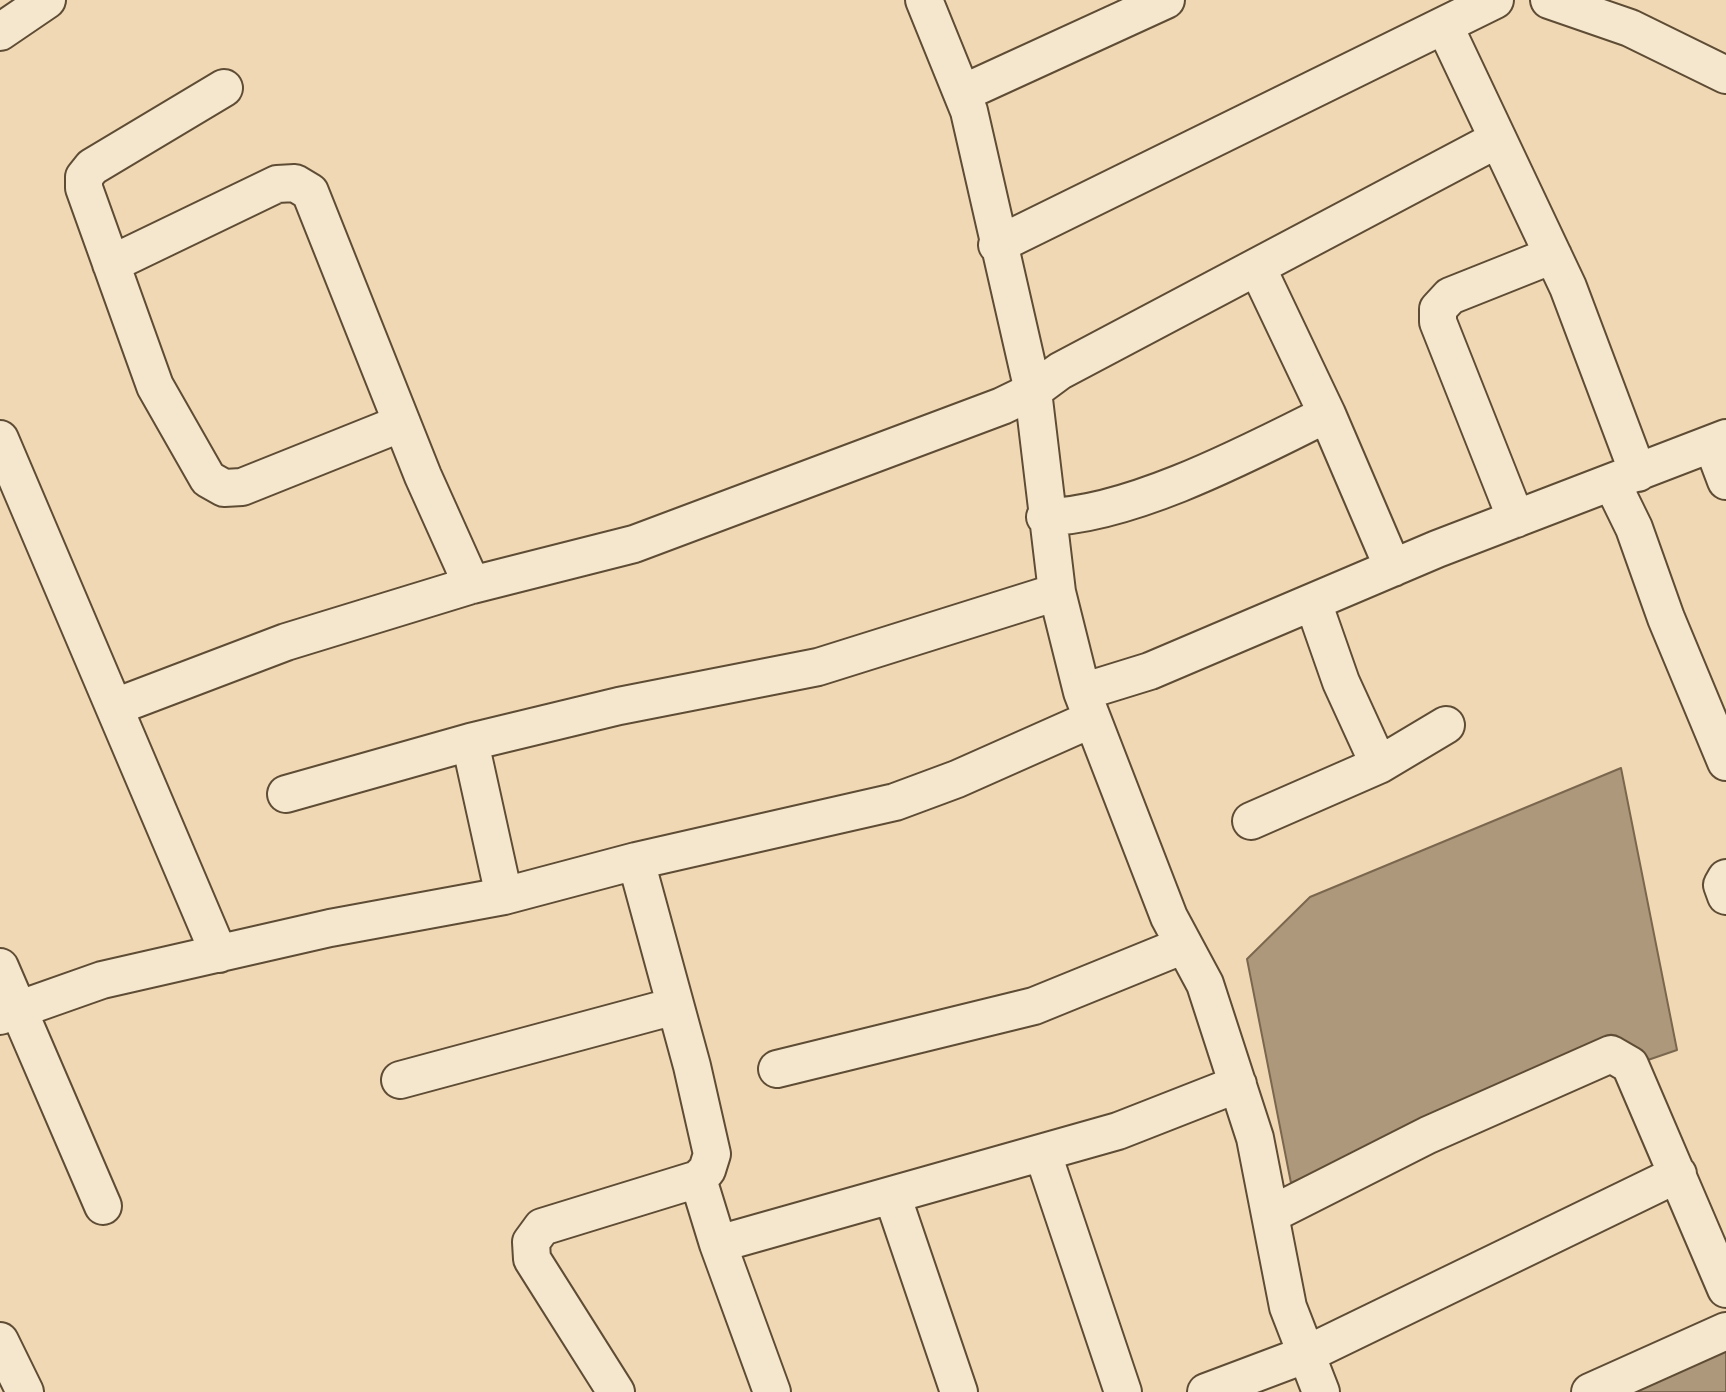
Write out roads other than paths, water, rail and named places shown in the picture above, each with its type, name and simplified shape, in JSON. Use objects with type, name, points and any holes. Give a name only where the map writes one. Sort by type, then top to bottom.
[{"type":"street","points":[[0,32],[47,0]]},
{"type":"street","points":[[924,0],[963,93],[1033,391],[1045,517],[1057,592],[1087,705],[1169,917],[1205,984],[1255,1138],[1288,1307],[1321,1392]]},
{"type":"street","points":[[963,93],[1166,0]]},
{"type":"street","points":[[997,245],[1495,0]]},
{"type":"street","points":[[1549,0],[1630,28],[1726,75]]},
{"type":"street","points":[[1445,27],[1553,255],[1625,478],[1634,528],[1666,618],[1726,762]]},
{"type":"street","points":[[224,88],[92,167],[84,177],[84,188],[155,386],[208,479],[224,488],[242,487],[402,423]]},
{"type":"street","points":[[115,707],[286,642],[472,585],[634,544],[1033,391],[1060,371],[1258,269],[1498,139]]},
{"type":"street","points":[[111,264],[277,184],[295,183],[310,192],[402,423],[472,585]]},
{"type":"street","points":[[1516,519],[1438,322],[1438,309],[1450,296],[1553,255]]},
{"type":"street","points":[[1258,269],[1327,414],[1393,568]]},
{"type":"street","points":[[1045,517],[1074,517],[1154,491],[1229,463],[1327,414]]},
{"type":"street","points":[[0,439],[219,954]]},
{"type":"street","points":[[9,1012],[102,980],[504,896],[636,861],[895,802],[957,779],[1150,671],[1393,568],[1719,441],[1726,481]]},
{"type":"street","points":[[286,794],[470,742],[619,706],[818,667],[1057,592]]},
{"type":"street","points":[[1313,602],[1341,682],[1379,765]]},
{"type":"street","points":[[1251,821],[1379,765],[1446,725]]},
{"type":"street","points":[[470,742],[504,896]]},
{"type":"street","points":[[616,1392],[532,1259],[531,1242],[542,1227],[698,1179],[707,1170],[712,1154],[636,861]]},
{"type":"street","points":[[1726,878],[1722,885],[1726,896]]},
{"type":"street","points":[[777,1069],[1034,1006],[1184,945]]},
{"type":"street","points":[[0,967],[9,1012],[103,1206]]},
{"type":"street","points":[[400,1080],[675,1006]]},
{"type":"street","points":[[1270,1215],[1428,1135],[1611,1054],[1630,1065],[1726,1289]]},
{"type":"street","points":[[718,1244],[1118,1131],[1238,1084]]},
{"type":"street","points":[[1043,1154],[1123,1392]]},
{"type":"street","points":[[1206,1392],[1307,1354],[1678,1174]]},
{"type":"street","points":[[698,1179],[718,1244],[772,1392]]},
{"type":"street","points":[[892,1195],[959,1392]]},
{"type":"street","points":[[1590,1392],[1726,1331]]},
{"type":"street","points":[[0,1341],[25,1392]]}]
